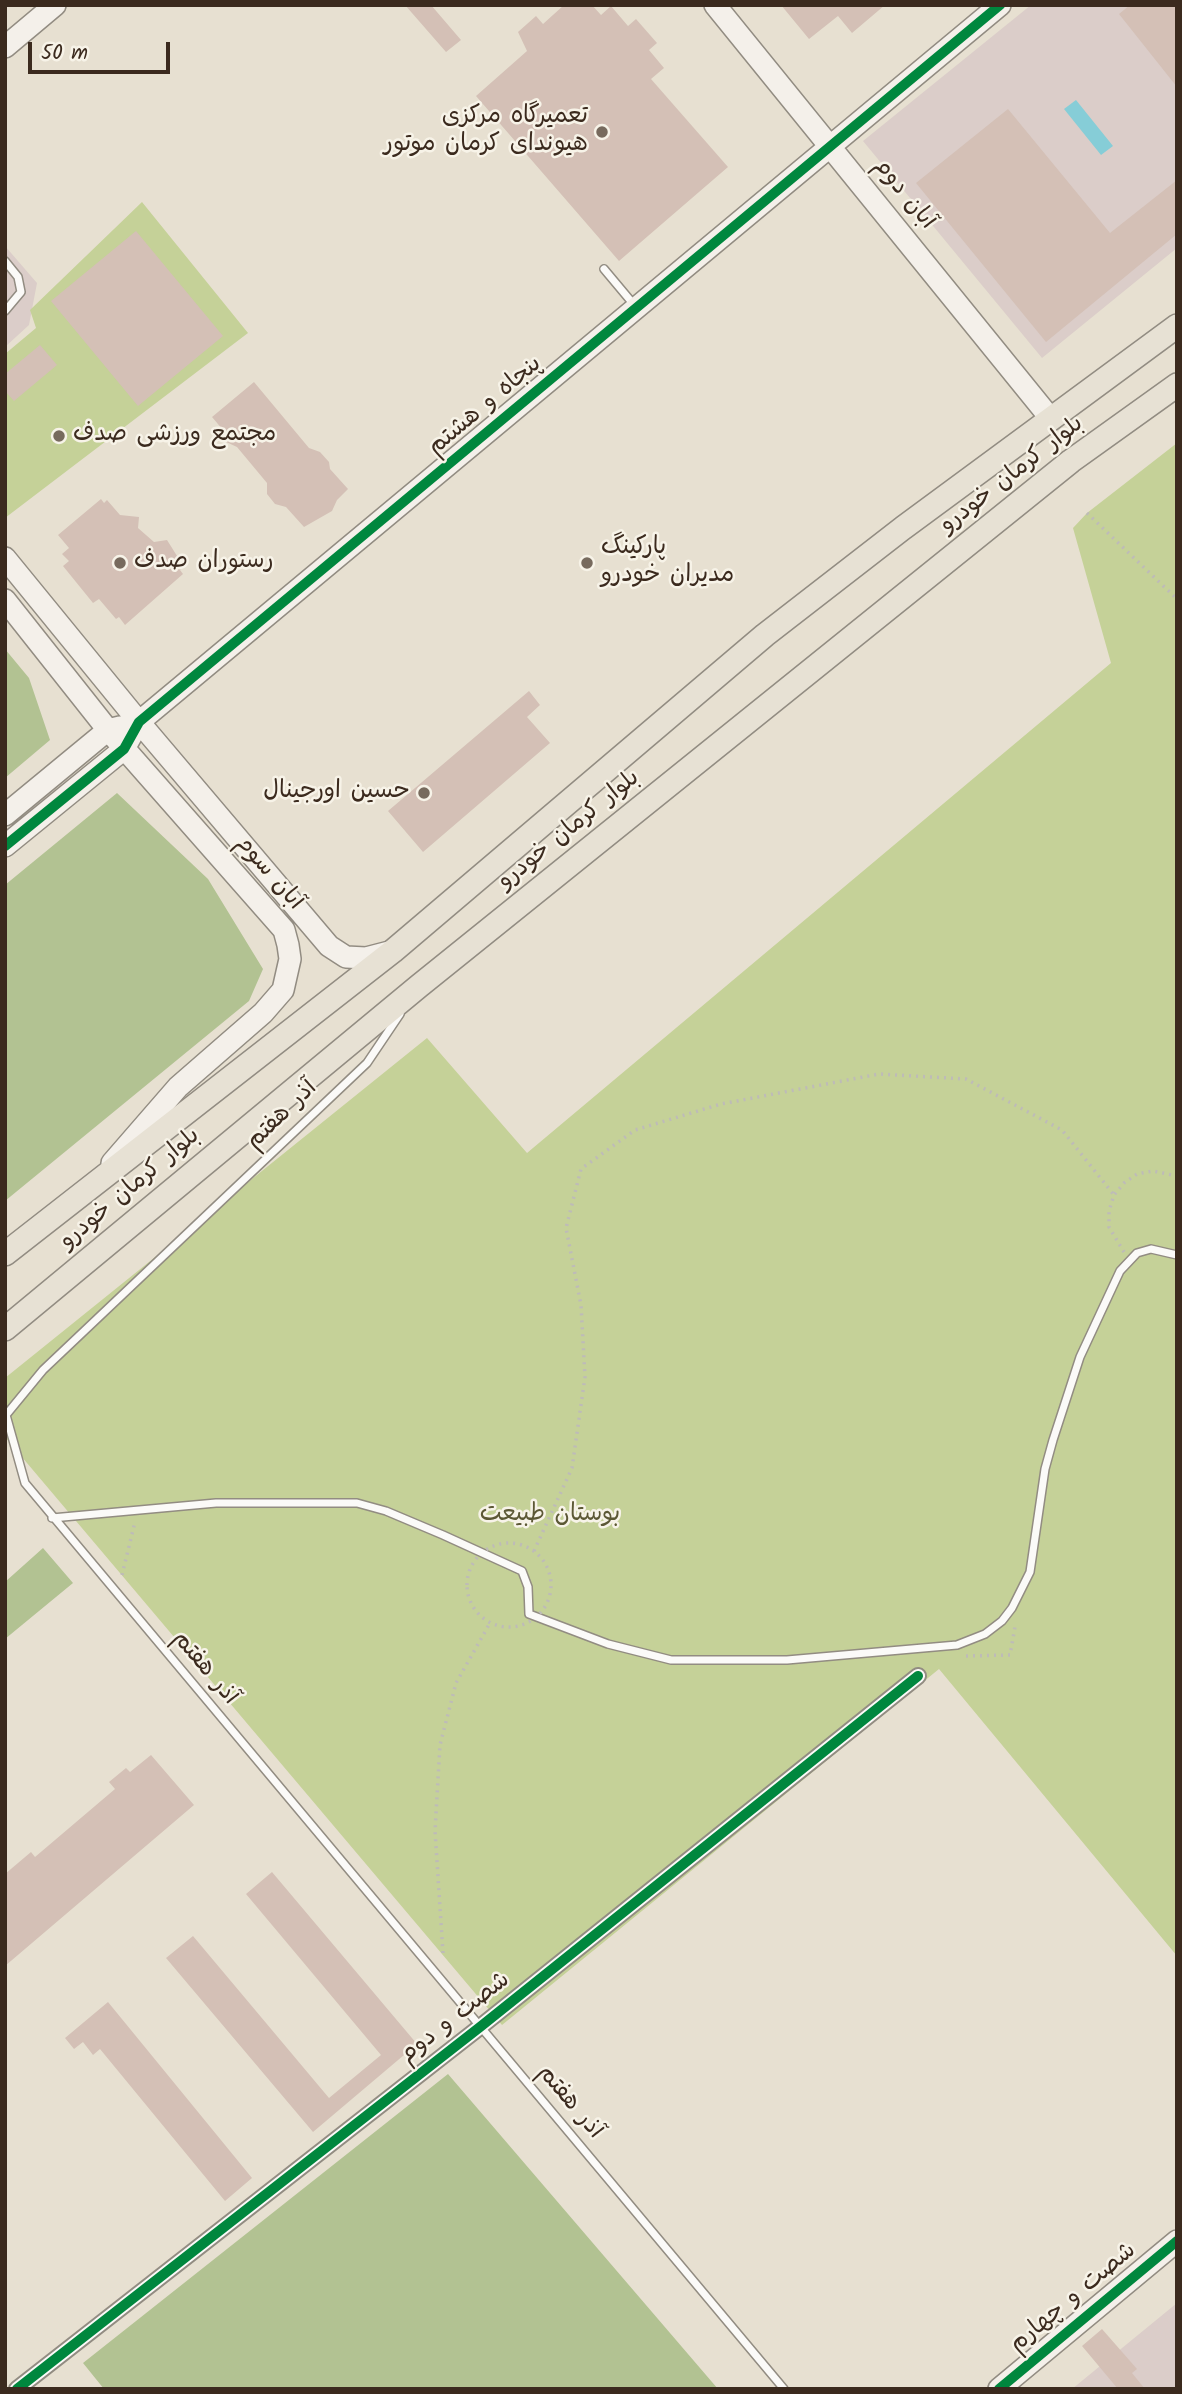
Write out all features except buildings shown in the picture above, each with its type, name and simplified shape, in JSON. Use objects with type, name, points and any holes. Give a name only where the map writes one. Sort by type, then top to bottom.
[{"type":"main road","name":"بلوار کرمان خودرو","points":[[5,1254],[98,1178],[393,951],[765,635],[1177,326]]},
{"type":"main road","name":"بلوار کرمان خودرو","points":[[5,1329],[419,986],[1071,461],[1177,385]]},
{"type":"street","points":[[5,47],[55,5]]},
{"type":"street","name":"آبان دوم","points":[[715,5],[1051,419]]},
{"type":"street","name":"پنجاه و هشتم","points":[[5,846],[124,749],[139,722],[1000,5]]},
{"type":"street","name":"آبان سوم","points":[[5,558],[139,722],[329,946],[346,957],[366,958],[393,951]]},
{"type":"street","name":"آبان سوم","points":[[5,600],[124,749],[284,930],[290,959],[283,990],[263,1013],[178,1087],[98,1178]]},
{"type":"street","name":"پنجاه و هشتم","points":[[5,815],[108,730],[139,722]]},
{"type":"street","name":"شصت و دوم","points":[[17,2389],[480,2027],[918,1676]]},
{"type":"street","name":"شصت و چهارم","points":[[999,2389],[1177,2241]]},
{"type":"lane","points":[[5,261],[18,277],[21,292],[5,311]]},
{"type":"lane","points":[[604,269],[637,309]]},
{"type":"lane","name":"آذر هفتم","points":[[419,986],[367,1063],[43,1370],[6,1415],[25,1483],[52,1518],[784,2389]]},
{"type":"lane","points":[[52,1518],[216,1503],[357,1503],[386,1511],[522,1571],[528,1587],[529,1614],[533,1619],[608,1644],[671,1660],[722,1662],[932,1650],[957,1645],[985,1634],[1012,1608],[1030,1572],[1045,1469],[1053,1440],[1080,1357],[1120,1271],[1137,1253],[1151,1249],[1177,1255]]},
{"type":"path","points":[[1087,513],[1177,599]]},
{"type":"path","points":[[534,1551],[572,1468],[585,1377],[581,1305],[566,1228],[581,1168],[635,1130],[721,1104],[879,1074],[967,1079],[1062,1130],[1114,1195]]},
{"type":"path","points":[[1132,1258],[1115,1242],[1109,1227],[1109,1211],[1114,1195],[1124,1183],[1137,1174],[1153,1171],[1177,1176]]},
{"type":"path","points":[[1120,1264],[1125,1254]]},
{"type":"path","points":[[507,1543],[534,1551],[544,1561],[551,1587],[548,1601],[533,1619],[517,1626],[490,1623],[474,1609],[466,1590],[472,1563],[482,1552],[507,1543]]},
{"type":"path","points":[[963,1656],[1010,1655],[1017,1615]]},
{"type":"path","points":[[533,1619],[542,1626]]},
{"type":"path","points":[[443,1953],[435,1831],[440,1745],[456,1682],[490,1623]]},
{"type":"shaded area","points":[[1031,5],[1177,5],[1177,248],[1042,358],[863,141]]},
{"type":"shaded area","points":[[5,246],[37,283],[29,325],[5,347]]},
{"type":"shaded area","points":[[1177,2303],[1177,2389],[1072,2389]]},
{"type":"green space","name":"مجتمع ورزشی صدف","points":[[142,202],[248,333],[5,518],[5,354],[36,328],[30,310]]},
{"type":"green space","name":"بوستان طبیعت","points":[[1177,443],[1177,1956],[939,1669],[502,2025],[5,1437],[5,1378],[427,1038],[527,1153],[1111,663],[1073,528],[1087,513]]},
{"type":"green space","points":[[5,649],[29,678],[50,740],[5,778]]},
{"type":"green space","points":[[117,793],[208,879],[263,969],[249,1001],[5,1201],[5,885]]},
{"type":"green space","points":[[43,1548],[73,1583],[5,1639],[5,1582]]},
{"type":"green space","points":[[448,2074],[718,2389],[104,2389],[83,2363]]},
{"type":"water","points":[[1076,100],[1113,146],[1101,155],[1064,109]]},
{"type":"cycle path","points":[[5,846],[124,749],[139,722],[1000,5]]},
{"type":"cycle path","points":[[17,2389],[480,2027],[918,1676]]},
{"type":"cycle path","points":[[999,2389],[1177,2241]]},
{"type":"place","name":"تعمیرگاه مرکزی هیوندای کرمان موتور","points":[[602,132]]},
{"type":"place","name":"مجتمع ورزشی صدف","points":[[59,436]]},
{"type":"place","name":"رستوران صدف","points":[[120,563]]},
{"type":"place","name":"پارکینگ مدیران خودرو","points":[[587,563]]},
{"type":"place","name":"حسین اورجینال","points":[[424,793]]}]
